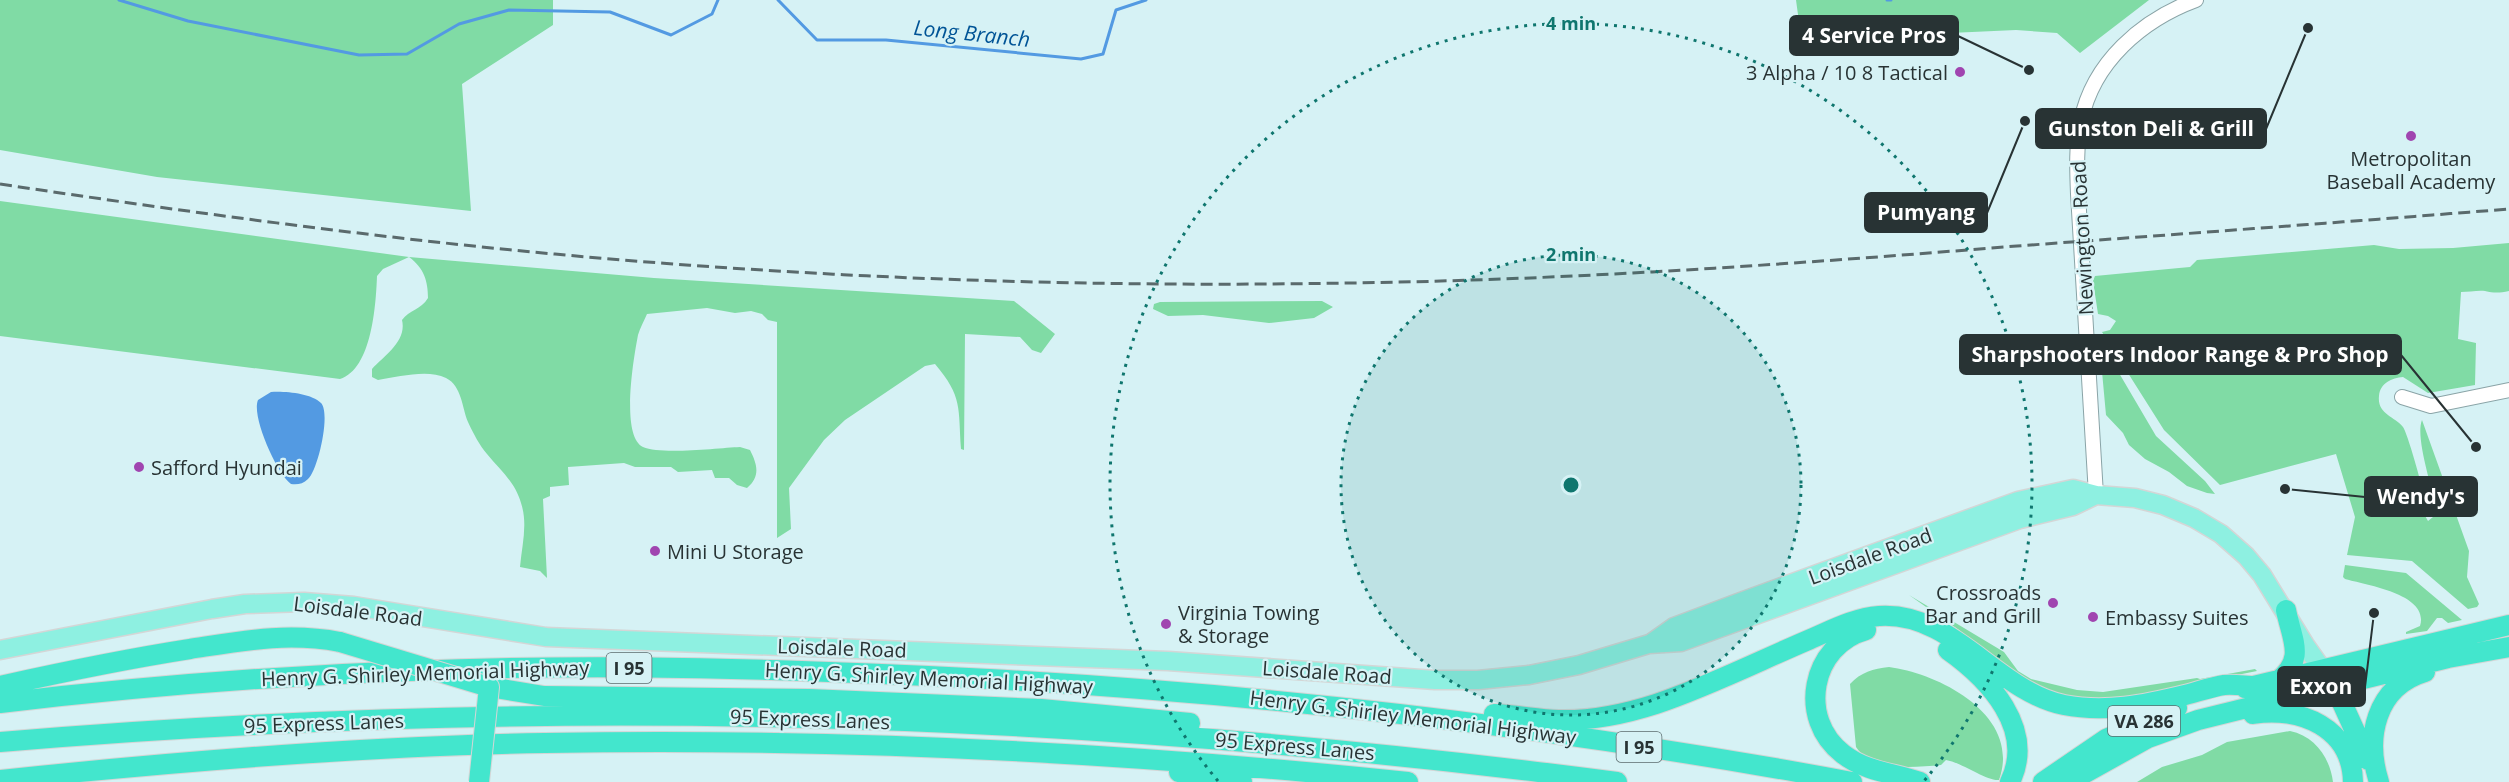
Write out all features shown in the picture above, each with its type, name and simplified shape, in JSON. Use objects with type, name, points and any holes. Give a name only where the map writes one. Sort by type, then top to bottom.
[{"type":"highway","points":[[2278,681],[2292,666],[2295,658],[2286,610]]},
{"type":"highway","points":[[1425,718],[1497,714],[1567,720],[1619,714],[1666,700],[1846,624],[1881,616],[1900,617],[1938,631],[2033,695],[2065,705],[2098,709],[2121,708],[2224,685],[2256,686]]},
{"type":"highway","name":"VA 286","points":[[2069,782],[2148,738],[2214,714],[2509,625]]},
{"type":"highway","points":[[1920,782],[1878,772],[1850,759],[1835,747],[1821,726],[1815,702],[1818,674],[1832,651],[1853,634],[1880,627],[1909,631],[1941,645],[1968,666],[2000,701],[2015,727],[2019,751],[2010,782]]},
{"type":"highway","points":[[0,686],[130,658],[252,639],[284,636],[314,637],[340,642],[489,687],[544,696],[809,699],[1041,709],[1198,724],[1349,750]]},
{"type":"highway","points":[[2378,782],[2373,758],[2373,729],[2382,704],[2392,691],[2406,680],[2421,673],[2504,648]]},
{"type":"highway","name":"VA 286","points":[[2043,782],[2091,748],[2146,720],[2205,698],[2278,681],[2328,678],[2504,648]]},
{"type":"highway","name":"Henry G. Shirley Memorial Highway","points":[[0,703],[195,683],[310,675],[471,669],[670,668],[868,673],[1130,688],[1379,710],[1637,746],[1852,782]]},
{"type":"highway","points":[[2328,678],[2378,782]]},
{"type":"highway","points":[[478,782],[489,687]]},
{"type":"highway","points":[[2148,738],[2256,713],[2275,712],[2299,715],[2324,725],[2337,737],[2350,760],[2353,782]]},
{"type":"highway","name":"95 Express Lanes","points":[[0,742],[232,726],[610,715],[812,718],[1173,735],[1349,750],[1617,782]]},
{"type":"highway","points":[[0,780],[136,765],[284,754],[545,742],[926,747],[1079,754],[1408,782]]},
{"type":"highway","points":[[1079,754],[1242,782]]},
{"type":"main road","name":"Loisdale Road","points":[[0,650],[212,609],[245,604],[294,602],[354,606],[546,637],[1159,661],[1478,680],[1555,670],[1649,644],[1674,627],[2018,501],[2073,489],[2096,495],[2122,496],[2150,501],[2183,513],[2212,528],[2246,556],[2286,610],[2305,645],[2328,678]]},
{"type":"street","name":"Newington Road","points":[[2096,495],[2078,194],[2077,148],[2080,123],[2086,99],[2096,79],[2120,49],[2147,25],[2164,14],[2196,0]]},
{"type":"street","points":[[2402,397],[2431,406],[2509,390]]},
{"type":"green space","points":[[0,0],[553,0],[553,25],[462,84],[471,211],[157,177],[0,150]]},
{"type":"green space","points":[[1796,0],[2149,0],[2080,53],[2057,33],[2016,30],[1818,39],[1814,36],[1814,27],[1810,23],[1799,22]]},
{"type":"green space","points":[[0,201],[409,257],[383,269],[377,276],[373,318],[366,349],[351,373],[340,379],[0,336]]},
{"type":"green space","points":[[2509,243],[2509,291],[2461,292],[2458,339],[2476,343],[2475,385],[2428,393],[2403,377],[2387,382],[2379,396],[2383,411],[2399,423],[2405,431],[2423,495],[2423,510],[2428,521],[2433,517],[2436,507],[2422,450],[2420,428],[2422,420],[2469,551],[2467,577],[2479,604],[2477,607],[2468,609],[2412,561],[2347,555],[2355,517],[2336,454],[2220,485],[2164,430],[2102,332],[2110,330],[2116,321],[2098,314],[2093,281],[2095,276],[2190,267],[2197,260],[2374,245],[2399,249],[2453,248]]},
{"type":"green space","points":[[409,257],[654,278],[1014,301],[1055,334],[1041,353],[1032,350],[1020,337],[965,334],[964,450],[961,449],[959,413],[955,395],[935,364],[925,366],[845,420],[824,440],[789,488],[791,529],[777,538],[777,322],[751,311],[735,313],[707,308],[647,314],[638,335],[630,395],[632,428],[636,440],[643,447],[663,451],[740,447],[750,450],[756,465],[756,474],[747,488],[737,485],[729,478],[715,478],[712,470],[678,472],[671,467],[635,467],[624,463],[568,467],[569,485],[550,487],[550,496],[543,499],[547,578],[540,571],[520,567],[524,527],[523,511],[518,496],[511,483],[477,439],[455,386],[446,378],[430,374],[413,374],[378,380],[372,377],[372,369],[398,341],[403,328],[402,320],[428,298],[424,275]]},
{"type":"green space","points":[[1322,301],[1333,307],[1314,318],[1269,323],[1203,315],[1168,316],[1153,309],[1154,304],[1160,302]]},
{"type":"green space","points":[[2099,339],[2156,436],[2205,481],[2215,494],[2187,486],[2169,472],[2145,459],[2129,445],[2123,433],[2106,415]]},
{"type":"green space","points":[[2345,565],[2406,573],[2462,620],[2448,623],[2442,618],[2437,618],[2427,631],[2406,634],[2420,626],[2421,615],[2415,606],[2394,593],[2345,579],[2343,577]]},
{"type":"green space","points":[[1909,595],[2004,652],[2018,671],[2031,679],[2077,690],[2103,692],[2255,669],[2257,671],[2117,699],[2077,698],[2041,690],[1996,660],[1959,630]]},
{"type":"green space","points":[[1889,667],[1910,671],[1953,689],[1972,702],[1988,718],[1999,736],[2003,757],[1999,780],[1988,778],[1946,760],[1941,765],[1895,766],[1884,765],[1863,755],[1856,747],[1850,684],[1868,672]]},
{"type":"green space","points":[[2290,731],[2307,738],[2320,749],[2329,765],[2333,782],[2137,782],[2162,767],[2202,755],[2227,742]]},
{"type":"water","points":[[271,392],[290,392],[311,397],[321,403],[324,409],[324,429],[316,465],[308,479],[300,484],[291,484],[285,478],[262,431],[258,418],[258,400]]},
{"type":"waterway","name":"Long Branch","points":[[119,0],[188,21],[359,55],[407,54],[459,24],[509,10],[610,12],[671,35],[712,14],[718,0]]},
{"type":"waterway","name":"Long Branch","points":[[778,0],[817,40],[886,40],[1081,59],[1103,54],[1116,10],[1146,0]]},
{"type":"railway","points":[[0,184],[313,228],[607,259],[819,273],[1136,284],[1348,283],[1599,275],[1850,259],[2509,209]]},
{"type":"place","name":"Gunston Deli & Grill","points":[[2308,28]]},
{"type":"place","name":"4 Service Pros","points":[[2029,70]]},
{"type":"place","name":"3 Alpha / 10 8 Tactical","points":[[1960,72]]},
{"type":"place","name":"Pumyang","points":[[2025,121]]},
{"type":"place","name":"Metropolitan Baseball Academy","points":[[2411,136]]},
{"type":"place","name":"Sharpshooters Indoor Range & Pro Shop","points":[[2476,447]]},
{"type":"place","name":"Safford Hyundai","points":[[139,467]]},
{"type":"place","name":"Wendy's","points":[[2285,489]]},
{"type":"place","name":"Mini U Storage","points":[[655,551]]},
{"type":"place","name":"Crossroads Bar and Grill","points":[[2053,603]]},
{"type":"place","name":"Exxon","points":[[2374,613]]},
{"type":"place","name":"Embassy Suites","points":[[2093,617]]},
{"type":"place","name":"Virginia Towing & Storage","points":[[1166,624]]}]
